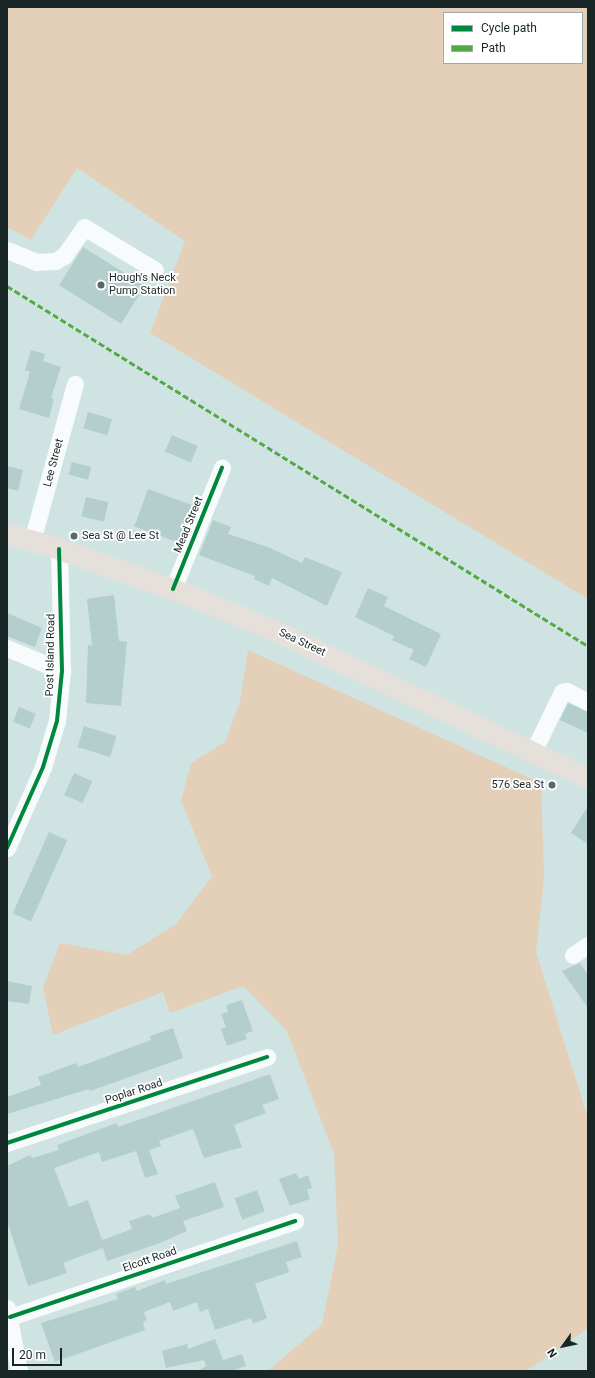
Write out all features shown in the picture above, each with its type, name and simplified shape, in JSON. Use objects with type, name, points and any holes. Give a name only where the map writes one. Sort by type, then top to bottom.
[{"type":"main road","name":"Sea Street","points":[[7,534],[59,549],[173,589],[270,628],[588,778]]},
{"type":"street","points":[[7,250],[36,262],[55,261],[64,256],[84,227],[155,270]]},
{"type":"street","name":"Lee Street","points":[[32,541],[75,384]]},
{"type":"street","name":"Mead Street","points":[[173,589],[222,468]]},
{"type":"street","name":"Post Island Road","points":[[7,848],[43,767],[55,727],[62,671],[59,549]]},
{"type":"street","points":[[7,648],[62,671]]},
{"type":"street","points":[[533,752],[562,692],[567,691],[588,702]]},
{"type":"street","points":[[573,954],[588,945]]},
{"type":"street","name":"Poplar Road","points":[[7,1143],[267,1057]]},
{"type":"street","name":"Elcott Road","points":[[8,1312],[295,1221]]},
{"type":"street","points":[[8,1312],[19,1371]]},
{"type":"shaded area","points":[[7,7],[588,7],[588,599],[150,333],[185,241],[77,168],[31,240],[7,227]]},
{"type":"shaded area","points":[[248,650],[541,783],[544,878],[536,952],[588,1118],[588,1328],[526,1371],[268,1371],[322,1324],[338,1245],[334,1154],[287,1031],[243,986],[170,1013],[163,992],[53,1035],[43,987],[60,943],[127,955],[176,924],[212,876],[181,801],[191,763],[225,742],[240,702]]},
{"type":"building","name":"Hough's Neck Pump Station","points":[[83,247],[145,286],[121,324],[59,285]]},
{"type":"building","points":[[31,350],[45,354],[43,361],[61,367],[51,398],[54,399],[49,418],[19,409],[30,372],[25,370]]},
{"type":"building","points":[[88,412],[112,419],[107,435],[83,428]]},
{"type":"building","points":[[172,435],[198,446],[191,463],[165,452]]},
{"type":"building","points":[[72,462],[91,467],[88,480],[69,475]]},
{"type":"building","points":[[7,466],[23,470],[18,491],[7,488]]},
{"type":"building","points":[[148,489],[191,505],[178,542],[134,527]]},
{"type":"building","points":[[86,497],[108,502],[104,522],[82,516]]},
{"type":"building","points":[[213,520],[231,527],[228,534],[268,547],[302,563],[305,557],[342,572],[327,606],[272,578],[269,586],[254,579],[255,576],[199,555]]},
{"type":"building","points":[[368,588],[388,597],[384,606],[441,634],[426,667],[409,659],[414,650],[392,640],[394,636],[355,617]]},
{"type":"building","points":[[114,595],[119,641],[127,642],[121,706],[86,703],[88,645],[92,646],[87,599]]},
{"type":"building","points":[[7,613],[42,628],[35,647],[7,636]]},
{"type":"building","points":[[568,703],[588,712],[588,733],[560,720]]},
{"type":"building","points":[[19,707],[36,714],[30,729],[13,722]]},
{"type":"building","points":[[84,726],[117,736],[110,757],[78,747]]},
{"type":"building","points":[[74,773],[92,781],[83,803],[64,795]]},
{"type":"building","points":[[588,806],[588,844],[571,833]]},
{"type":"building","points":[[49,832],[67,840],[31,921],[13,913]]},
{"type":"building","points":[[580,963],[588,975],[588,1008],[562,971]]},
{"type":"building","points":[[7,981],[32,986],[29,1004],[7,1001]]},
{"type":"building","points":[[242,1000],[253,1031],[245,1034],[247,1039],[227,1046],[221,1029],[226,1027],[221,1014],[228,1012],[226,1005]]},
{"type":"building","points":[[173,1028],[183,1058],[90,1091],[89,1089],[7,1114],[7,1097],[41,1085],[38,1077],[76,1063],[78,1067],[151,1040],[150,1036]]},
{"type":"building","points":[[270,1074],[279,1099],[262,1105],[266,1113],[234,1125],[242,1147],[204,1158],[193,1129],[159,1141],[161,1146],[149,1150],[158,1174],[145,1178],[136,1151],[102,1162],[99,1152],[54,1168],[69,1207],[88,1200],[102,1240],[132,1229],[129,1221],[150,1214],[152,1218],[180,1208],[175,1196],[215,1182],[224,1207],[183,1221],[187,1231],[160,1243],[107,1261],[103,1248],[63,1263],[67,1273],[28,1286],[7,1221],[7,1166],[30,1155],[32,1158],[59,1150],[57,1145],[117,1123],[118,1127]]},
{"type":"building","points":[[296,1173],[299,1179],[308,1175],[312,1188],[307,1190],[310,1199],[290,1206],[279,1179]]},
{"type":"building","points":[[257,1190],[265,1212],[242,1220],[234,1198]]},
{"type":"building","points":[[297,1241],[302,1257],[286,1262],[289,1272],[255,1284],[267,1318],[253,1324],[251,1318],[215,1330],[208,1309],[200,1312],[197,1302],[173,1311],[170,1302],[144,1312],[147,1320],[143,1322],[145,1330],[55,1362],[41,1323],[118,1299],[116,1294],[135,1287],[137,1291],[165,1280],[166,1284]]},
{"type":"building","points":[[215,1339],[223,1360],[242,1354],[246,1366],[232,1371],[198,1371],[206,1366],[204,1360],[166,1368],[162,1351],[187,1344],[188,1349]]},
{"type":"marked path","points":[[7,286],[588,646]]},
{"type":"cycle path","points":[[173,589],[222,468]]},
{"type":"cycle path","points":[[7,848],[43,767],[57,721],[62,671],[59,549]]},
{"type":"cycle path","points":[[7,1143],[267,1057]]},
{"type":"cycle path","points":[[10,1317],[295,1221]]},
{"type":"place","name":"Hough's Neck Pump Station","points":[[101,285]]},
{"type":"place","name":"Sea St @ Lee St","points":[[74,536]]},
{"type":"place","name":"576 Sea St","points":[[552,785]]}]
